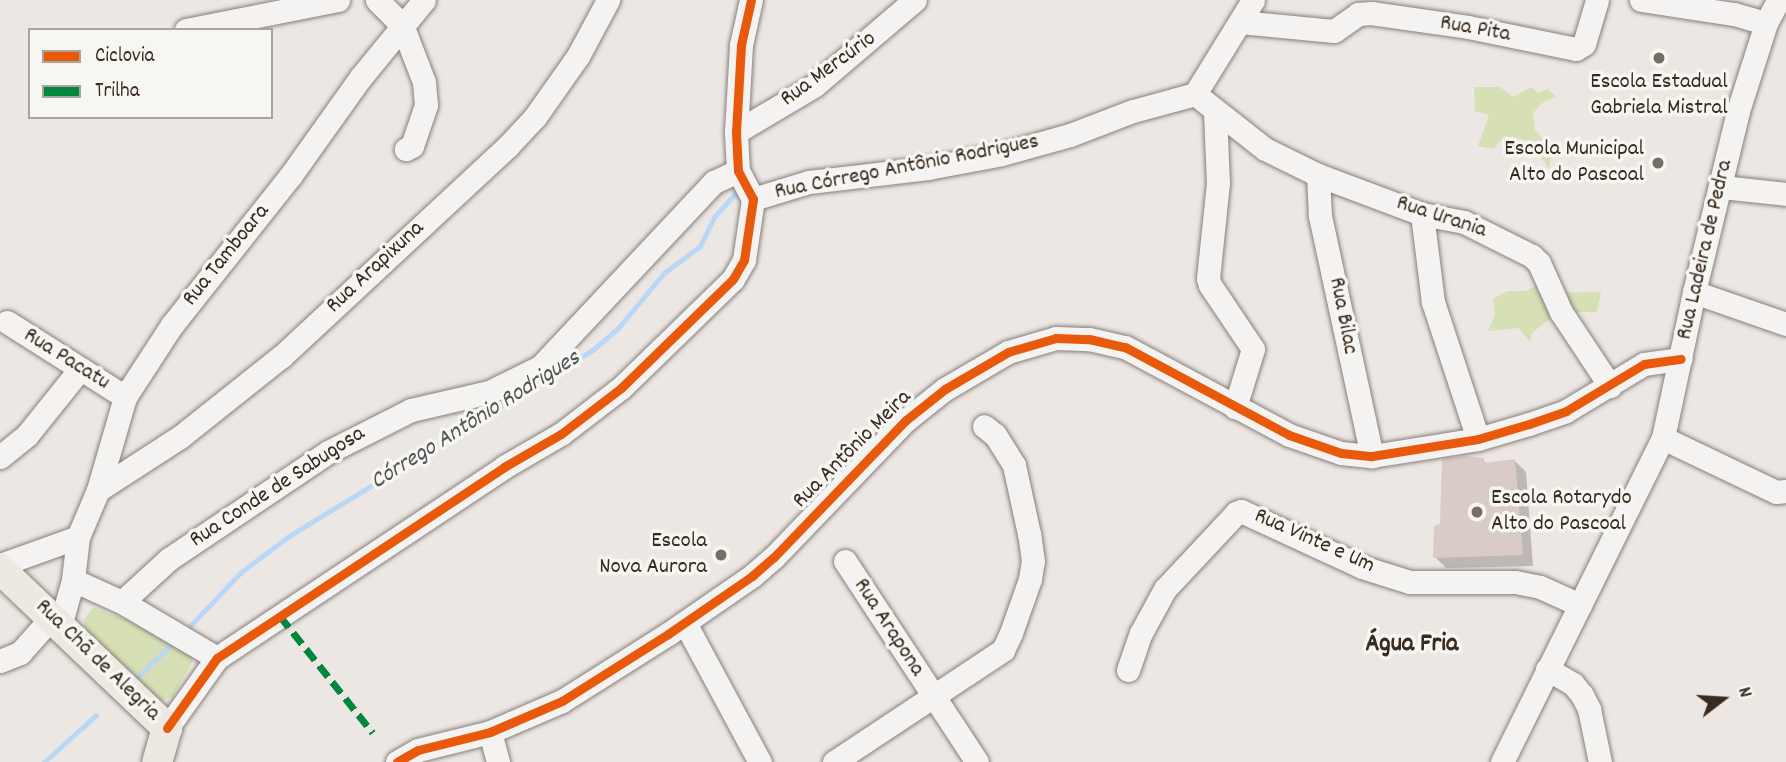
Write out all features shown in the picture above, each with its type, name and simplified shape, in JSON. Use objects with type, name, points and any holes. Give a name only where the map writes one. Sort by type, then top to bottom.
[{"type":"main road","name":"Rua Chã de Alegria","points":[[0,567],[167,728],[157,762]]},
{"type":"street","points":[[196,28],[338,0]]},
{"type":"street","points":[[377,0],[402,26],[418,62],[426,105],[412,146],[406,149]]},
{"type":"street","name":"Rua Tamboara","points":[[56,622],[73,580],[78,537],[98,490],[125,397],[172,325],[291,175],[424,0]]},
{"type":"street","name":"Rua Arapixuna","points":[[98,490],[180,438],[282,356],[508,147],[535,117],[578,56],[608,0]]},
{"type":"street","points":[[167,728],[218,658],[504,467],[561,434],[621,388],[740,270],[748,241],[753,199],[738,171],[736,132],[741,45],[751,0]]},
{"type":"street","name":"Rua Mercúrio","points":[[736,132],[815,85],[915,0]]},
{"type":"street","name":"Rua Pita","points":[[1246,7],[1334,31],[1358,14],[1371,13],[1468,27],[1576,50],[1584,44],[1597,0]]},
{"type":"street","points":[[1640,0],[1734,14],[1766,23]]},
{"type":"street","name":"Rua Ladeira de Pedra","points":[[1502,762],[1663,438],[1694,292],[1722,187],[1738,111],[1766,23],[1778,0]]},
{"type":"street","points":[[1195,94],[1246,7]]},
{"type":"street","name":"Rua Urania","points":[[1195,94],[1265,149],[1318,175],[1422,214],[1464,222],[1532,256],[1539,264],[1561,312],[1610,386]]},
{"type":"street","name":"Rua Córrego Antônio Rodrigues","points":[[753,199],[810,182],[928,168],[1002,154],[1070,135],[1133,111],[1195,94]]},
{"type":"street","points":[[1215,112],[1219,183],[1208,278],[1253,349],[1234,407]]},
{"type":"street","name":"Rua Conde de Sabugosa","points":[[122,602],[169,559],[328,452],[411,410],[489,392],[540,367],[714,182],[738,171]]},
{"type":"street","name":"Rua Bilac","points":[[1318,175],[1320,216],[1372,456]]},
{"type":"street","points":[[1722,187],[1786,194]]},
{"type":"street","points":[[1422,214],[1433,302],[1478,439]]},
{"type":"street","points":[[1694,292],[1786,324]]},
{"type":"street","name":"Rua Pacatu","points":[[7,322],[125,397]]},
{"type":"street","name":"Rua Antônio Meira","points":[[397,762],[418,750],[490,732],[562,701],[685,623],[774,556],[906,420],[945,389],[1008,352],[1056,338],[1089,339],[1113,344],[1152,359],[1234,407],[1289,435],[1341,453],[1372,456],[1478,439],[1566,411],[1644,364],[1681,359]]},
{"type":"street","points":[[5,444],[80,369]]},
{"type":"street","points":[[834,762],[1003,650],[1030,579],[1033,561],[1014,465],[995,435],[984,426]]},
{"type":"street","points":[[1663,438],[1776,492],[1786,491]]},
{"type":"street","name":"Rua Vinte e Um","points":[[1128,670],[1141,633],[1165,589],[1187,562],[1241,511],[1362,566],[1410,582],[1515,583],[1540,587],[1580,605]]},
{"type":"street","points":[[0,567],[78,537]]},
{"type":"street","name":"Rua Arapona","points":[[845,561],[977,762]]},
{"type":"street","name":"Rua Chã de Alegria","points":[[73,580],[122,602],[218,658]]},
{"type":"street","points":[[0,661],[20,653],[56,622]]},
{"type":"street","points":[[685,623],[760,762]]},
{"type":"street","points":[[1547,668],[1573,684],[1582,695],[1589,709],[1600,762]]},
{"type":"street","points":[[490,732],[498,762]]},
{"type":"green space","points":[[1474,87],[1500,87],[1513,97],[1531,87],[1538,93],[1548,89],[1556,97],[1542,103],[1533,113],[1535,130],[1552,149],[1549,169],[1529,141],[1504,136],[1494,149],[1478,146],[1489,115],[1475,111]]},
{"type":"green space","points":[[1539,285],[1544,293],[1601,292],[1597,312],[1570,312],[1551,318],[1532,333],[1530,342],[1519,328],[1488,331],[1495,315],[1493,299],[1507,291],[1525,291]]},
{"type":"green space","points":[[93,608],[155,629],[192,655],[192,662],[173,697],[161,701],[156,699],[85,629],[84,619]]},
{"type":"building","points":[[1465,456],[1484,458],[1484,463],[1515,459],[1523,555],[1433,558],[1434,526],[1440,524],[1442,459]]},
{"type":"waterway","name":"Córrego Antônio Rodrigues","points":[[189,627],[241,572],[289,536],[594,349],[618,328],[664,273],[700,246],[714,217],[738,190]]},
{"type":"waterway","name":"Córrego Antônio Rodrigues","points":[[138,676],[172,644]]},
{"type":"waterway","name":"Córrego Antônio Rodrigues","points":[[44,762],[96,715]]},
{"type":"marked path","points":[[280,616],[373,733]]},
{"type":"cycle path","points":[[167,728],[217,658],[504,467],[561,434],[621,388],[733,279],[744,260],[753,199],[738,171],[736,132],[741,45],[751,0]]},
{"type":"cycle path","points":[[397,762],[418,750],[490,732],[562,701],[668,634],[752,576],[774,557],[906,420],[945,389],[1008,352],[1056,338],[1089,339],[1125,347],[1289,435],[1341,453],[1372,456],[1478,439],[1529,424],[1566,411],[1644,364],[1681,359]]},
{"type":"place","name":"Escola Estadual Gabriela Mistral","points":[[1659,58]]},
{"type":"place","name":"Escola Municipal Alto do Pascoal","points":[[1658,163]]},
{"type":"place","name":"Escola Rotarydo Alto do Pascoal","points":[[1477,512]]},
{"type":"place","name":"Escola Nova Aurora","points":[[721,555]]},
{"type":"district","name":"Água Fria","points":[[1412,645]]}]
